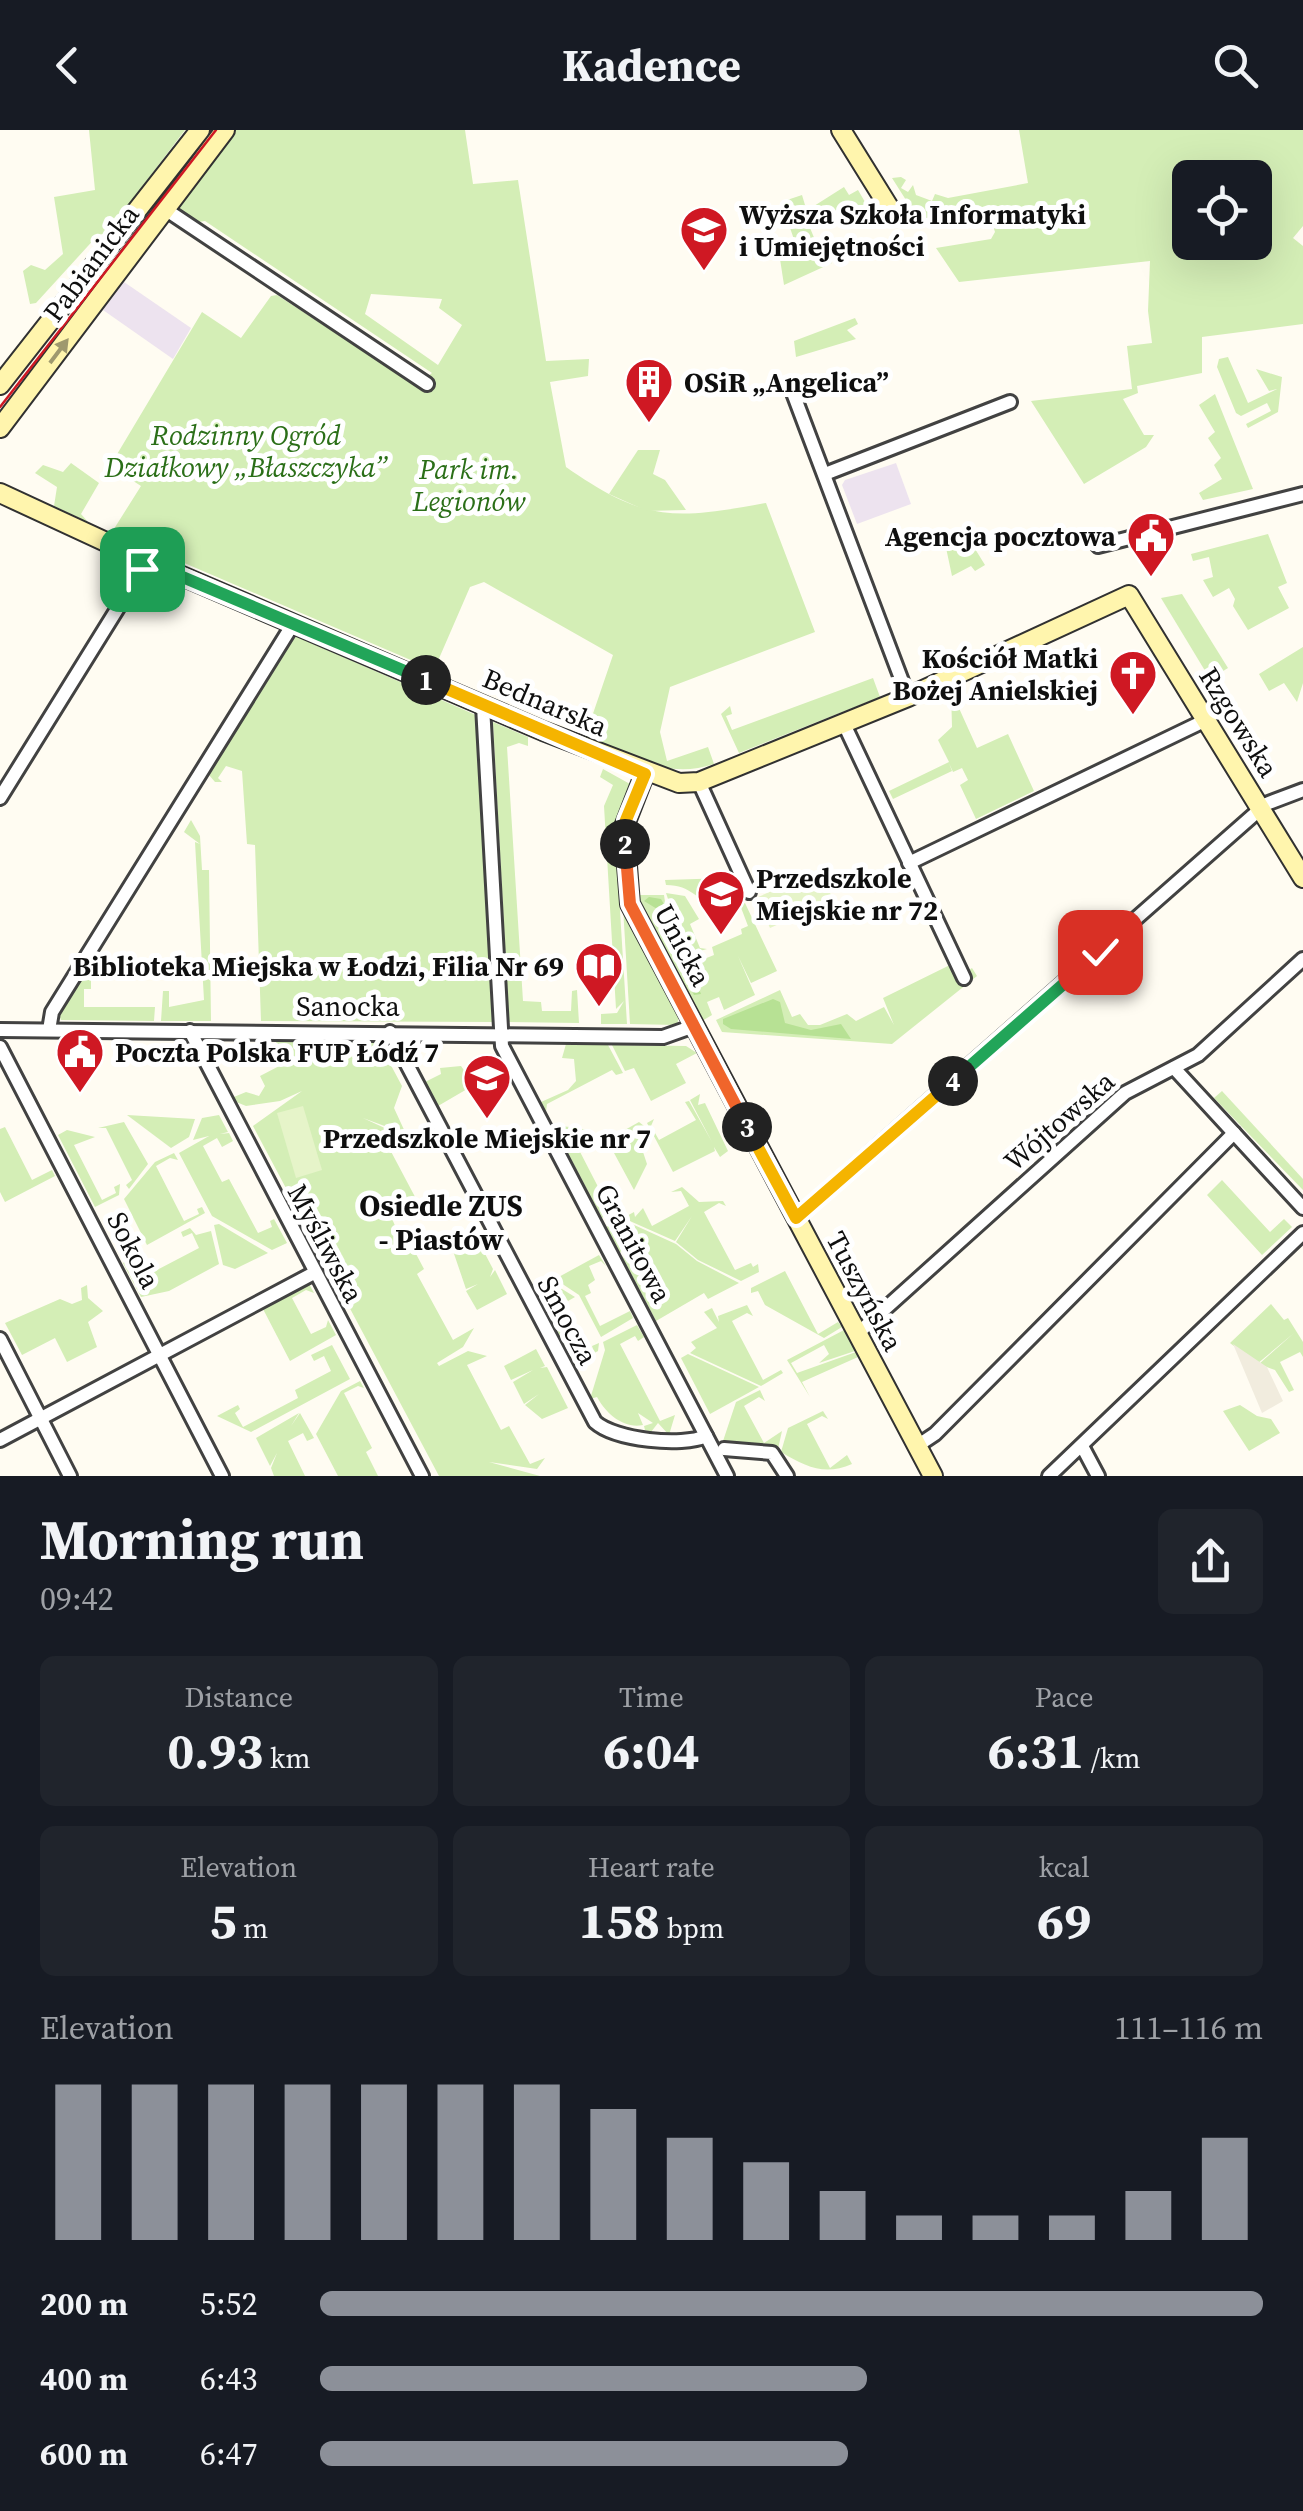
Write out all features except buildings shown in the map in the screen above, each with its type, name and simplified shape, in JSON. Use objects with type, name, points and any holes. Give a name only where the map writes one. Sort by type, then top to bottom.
[{"type":"street","name":"Pabianicka","points":[[0,385],[7,371],[200,130]]},
{"type":"street","name":"Pabianicka","points":[[0,428],[226,130]]},
{"type":"street","points":[[842,130],[892,212]]},
{"type":"street","points":[[166,209],[427,384]]},
{"type":"street","points":[[790,385],[908,697]]},
{"type":"street","points":[[825,474],[1010,402]]},
{"type":"street","name":"Bednarska","points":[[0,493],[147,562],[671,782],[698,782],[844,724],[1129,595]]},
{"type":"street","points":[[1098,546],[1303,494]]},
{"type":"street","points":[[0,798],[147,562]]},
{"type":"street","name":"Rzgowska","points":[[1129,595],[1303,878]]},
{"type":"street","points":[[50,1030],[52,1012],[293,624]]},
{"type":"street","name":"Granitowa","points":[[483,706],[502,1046],[727,1476]]},
{"type":"street","points":[[909,863],[1206,720]]},
{"type":"street","points":[[844,724],[964,978]]},
{"type":"street","name":"Unicka","points":[[645,774],[624,827],[628,897],[694,1026]]},
{"type":"street","points":[[698,782],[748,892]]},
{"type":"street","points":[[796,1218],[1274,798],[1303,790]]},
{"type":"street","name":"Wójtowska","points":[[857,1334],[1126,1093],[1198,1055],[1303,959]]},
{"type":"street","name":"Sanocka","points":[[0,1030],[662,1036],[694,1026]]},
{"type":"street","name":"Tuszyńska","points":[[694,1026],[933,1476]]},
{"type":"street","name":"Myśliwska","points":[[190,1031],[422,1476]]},
{"type":"street","name":"Smocza","points":[[390,1032],[595,1422],[604,1430],[676,1443],[706,1436]]},
{"type":"street","name":"Sokola","points":[[0,1047],[222,1476]]},
{"type":"street","points":[[1174,1068],[1303,1208]]},
{"type":"street","points":[[917,1446],[934,1434],[1234,1133]]},
{"type":"street","points":[[1049,1476],[1303,1233]]},
{"type":"street","points":[[0,1440],[314,1272]]},
{"type":"street","points":[[0,1339],[70,1476]]},
{"type":"street","points":[[1082,1446],[1098,1476]]},
{"type":"street","points":[[724,1450],[772,1452],[787,1476]]},
{"type":"shaded area","points":[[124,282],[191,328],[173,359],[103,310]]},
{"type":"shaded area","points":[[896,463],[911,504],[857,524],[842,485],[845,480]]},
{"type":"shaded area","points":[[1233,1344],[1267,1367],[1283,1401],[1262,1413]]},
{"type":"green space","points":[[89,130],[185,130],[107,233],[98,235],[36,303],[30,304],[23,271],[31,265],[45,270],[63,254],[54,197],[95,190]]},
{"type":"green space","name":"Park im. Legionów","points":[[235,130],[465,130],[473,184],[518,180],[546,361],[589,359],[588,376],[550,382],[566,467],[617,498],[661,512],[707,512],[766,503],[815,632],[670,687],[660,732],[667,761],[708,747],[714,764],[680,769],[648,764],[585,737],[613,655],[484,582],[470,587],[434,670],[112,532],[141,486],[110,466],[202,312],[241,338],[271,296],[277,295],[416,385],[432,373],[205,221],[198,222],[176,206]],"holes":[[[371,294],[442,299],[439,308],[462,325],[438,365],[365,314]]]},
{"type":"green space","points":[[1019,130],[1303,130],[1303,226],[1293,238],[1303,246],[1303,324],[1202,337],[1202,373],[1137,386],[1138,393],[1123,399],[1144,435],[1154,435],[1146,447],[1084,484],[1031,401],[1132,389],[1127,346],[1152,343],[1148,311],[1150,261],[959,282],[936,248],[991,239],[995,232],[988,210],[918,219],[892,178],[901,177],[906,180],[901,188],[908,192],[913,185],[916,195],[932,201],[935,194],[948,198],[1028,183]]},
{"type":"green space","points":[[844,187],[849,195],[858,190],[872,214],[849,225],[841,208],[808,223],[815,240],[797,248],[781,202],[802,195],[805,205],[814,206]]},
{"type":"green space","points":[[826,238],[832,263],[784,285],[780,259]]},
{"type":"green space","points":[[855,318],[858,324],[847,330],[856,339],[796,357],[794,341]]},
{"type":"green space","points":[[1228,357],[1248,403],[1277,389],[1269,391],[1256,369],[1282,377],[1278,412],[1248,428],[1246,424],[1271,411],[1267,403],[1241,416],[1236,413],[1217,367],[1219,359]]},
{"type":"green space","points":[[1215,394],[1253,489],[1203,500],[1199,493],[1222,479],[1214,465],[1221,458],[1208,438],[1215,432],[1199,405]]},
{"type":"green space","points":[[638,450],[660,450],[653,474],[665,480],[686,510],[647,511],[609,494]]},
{"type":"green space","points":[[71,463],[99,483],[81,514],[88,522],[54,506],[57,487],[35,473],[43,465],[63,472]]},
{"type":"green space","points":[[964,531],[985,565],[975,571],[971,566],[952,576],[945,543]]},
{"type":"green space","points":[[1268,534],[1287,583],[1278,587],[1289,608],[1248,630],[1233,606],[1235,599],[1229,588],[1213,597],[1203,580],[1213,577],[1209,557],[1193,561],[1191,554]]},
{"type":"green space","points":[[1182,594],[1228,668],[1210,679],[1161,598]]},
{"type":"green space","points":[[295,636],[478,716],[492,1022],[261,1021],[255,845],[247,844],[242,771],[226,766],[218,778],[222,782],[215,782],[209,775]]},
{"type":"green space","points":[[1303,647],[1303,683],[1297,702],[1284,683],[1269,691],[1259,674]]},
{"type":"green space","points":[[873,678],[880,697],[739,753],[721,714],[730,706],[732,714],[726,716],[732,730]]},
{"type":"green space","points":[[960,685],[963,698],[958,706],[977,748],[1008,734],[1034,791],[976,819],[960,785],[968,780],[962,768],[953,772],[949,763],[952,771],[893,799],[889,791],[949,762],[938,740],[952,727],[951,690]]},
{"type":"green space","points":[[493,722],[528,737],[528,746],[519,743],[507,747],[523,1001],[541,1002],[542,1011],[571,1011],[572,991],[577,990],[579,1023],[509,1022]]},
{"type":"green space","points":[[603,769],[630,784],[615,830],[627,1024],[601,1024],[601,1014],[617,1013],[624,1001],[616,1009],[604,806],[613,785],[600,777]]},
{"type":"green space","points":[[191,820],[200,836],[202,870],[209,870],[211,1021],[161,1021],[163,991],[169,991],[169,1007],[204,1000],[195,842],[200,844],[184,832]]},
{"type":"green space","points":[[820,869],[833,900],[770,928],[756,898]]},
{"type":"green space","points":[[728,878],[736,894],[713,901],[666,885],[665,880]]},
{"type":"green space","points":[[666,893],[685,896],[699,919],[690,924],[700,948],[707,949],[700,951],[704,959],[714,955],[712,947],[742,934],[741,929],[748,926],[740,905],[745,903],[777,971],[751,983],[738,956],[755,995],[724,1010],[719,997],[707,1002],[712,1015],[702,1021],[639,901],[638,895],[664,895],[685,949]]},
{"type":"green space","points":[[649,897],[661,899],[666,908],[701,994],[694,995],[662,934],[667,920],[644,901]]},
{"type":"green space","points":[[623,907],[680,1013],[677,1025],[630,1024]]},
{"type":"green space","points":[[952,964],[966,972],[972,968],[977,976],[892,1044],[722,1032],[716,1020],[780,990],[792,1017],[800,1014],[808,1025],[820,1025],[847,1014],[856,1021],[884,1007],[894,1025],[883,998]]},
{"type":"green space","points":[[91,979],[91,989],[84,989],[84,1007],[155,1007],[154,1021],[61,1020],[59,1015],[81,980]]},
{"type":"green space","points":[[773,999],[780,1002],[785,1023],[811,1030],[841,1024],[851,1039],[731,1029],[723,1024],[723,1019]]},
{"type":"green space","points":[[378,1041],[402,1086],[394,1108],[406,1134],[363,1118],[402,1136],[387,1144],[422,1210],[438,1203],[441,1209],[426,1217],[390,1214],[402,1242],[406,1235],[424,1269],[417,1274],[453,1340],[474,1328],[463,1347],[437,1363],[439,1366],[468,1351],[487,1356],[467,1365],[501,1430],[509,1426],[530,1464],[545,1458],[537,1469],[489,1462],[540,1476],[439,1476],[253,1126],[302,1091],[280,1101],[246,1106],[229,1099],[246,1092],[259,1096],[265,1086],[260,1076],[287,1062],[276,1042]]},
{"type":"green space","points":[[566,1044],[608,1045],[623,1073],[616,1075],[612,1070],[547,1104],[546,1112],[541,1102],[568,1090],[576,1081],[574,1059],[562,1058]]},
{"type":"green space","points":[[612,1045],[686,1046],[697,1053],[676,1064],[686,1083],[651,1101],[634,1068],[625,1071]]},
{"type":"green space","points":[[461,1066],[474,1085],[438,1106],[425,1082],[441,1074],[440,1068]]},
{"type":"green space","points":[[1222,1091],[1303,1179],[1303,1190],[1214,1098]]},
{"type":"green space","points":[[700,1094],[698,1105],[705,1103],[728,1151],[720,1157],[714,1147],[715,1151],[673,1172],[647,1123],[654,1119],[651,1126],[659,1140],[696,1120],[685,1102],[689,1101],[712,1142],[690,1100]]},
{"type":"green space","points":[[303,1106],[322,1170],[296,1178],[277,1113]]},
{"type":"green space","points":[[127,1115],[195,1119],[189,1137],[171,1148]]},
{"type":"green space","points":[[219,1115],[228,1132],[220,1134],[229,1133],[233,1141],[222,1147],[217,1138],[203,1146],[222,1182],[229,1179],[258,1233],[272,1227],[270,1221],[274,1219],[287,1243],[272,1250],[212,1216],[179,1153],[209,1136],[193,1140],[202,1118]]},
{"type":"green space","points":[[124,1122],[148,1164],[129,1189],[126,1185],[132,1180],[106,1128],[98,1128]]},
{"type":"green space","points":[[639,1122],[644,1126],[640,1143],[647,1164],[634,1190],[607,1140]]},
{"type":"green space","points":[[553,1125],[588,1131],[604,1143],[596,1147],[592,1139],[577,1146],[611,1212],[602,1218]]},
{"type":"green space","points":[[5,1127],[32,1180],[52,1170],[55,1176],[5,1202],[0,1192],[0,1129]]},
{"type":"green space","points":[[67,1130],[95,1137],[74,1145],[102,1200],[116,1193],[114,1187],[120,1184],[119,1195],[95,1207],[58,1135]]},
{"type":"green space","points":[[174,1153],[178,1160],[170,1158],[156,1166],[184,1221],[199,1214],[197,1209],[202,1207],[205,1213],[147,1245],[124,1199],[155,1162]]},
{"type":"green space","points":[[1222,1180],[1270,1232],[1284,1219],[1292,1227],[1262,1255],[1207,1195]]},
{"type":"green space","points":[[682,1187],[699,1202],[723,1201],[726,1206],[719,1203],[704,1212],[735,1270],[751,1263],[753,1267],[758,1264],[759,1272],[741,1281],[698,1260],[676,1242],[692,1216],[675,1241],[623,1218],[634,1212],[635,1217],[643,1208],[652,1226],[689,1206],[681,1191],[671,1192]]},
{"type":"green space","points":[[621,1219],[676,1244],[697,1261],[739,1283],[708,1299],[704,1293],[656,1321],[621,1255],[627,1261],[635,1256],[626,1250],[629,1238],[620,1253],[606,1227]]},
{"type":"green space","points":[[219,1224],[268,1253],[235,1269],[223,1265],[214,1225]]},
{"type":"green space","points":[[190,1228],[196,1235],[211,1231],[219,1264],[169,1291],[141,1297],[123,1263],[132,1258],[134,1263],[126,1267],[134,1282],[199,1248],[192,1233],[183,1237],[181,1232]]},
{"type":"green space","points":[[474,1233],[493,1269],[490,1277],[495,1270],[507,1294],[477,1310],[466,1291],[478,1284],[466,1289],[451,1245]]},
{"type":"green space","points":[[599,1255],[606,1266],[601,1261],[589,1266],[595,1280],[588,1285],[591,1293],[585,1296],[600,1326],[630,1311],[633,1318],[601,1337],[579,1295],[555,1279]]},
{"type":"green space","points":[[785,1271],[818,1334],[838,1322],[842,1327],[824,1338],[765,1305],[758,1291],[751,1293],[751,1288]]},
{"type":"green space","points":[[549,1281],[575,1297],[568,1301],[565,1296],[551,1304],[579,1359],[594,1352],[592,1346],[599,1343],[598,1351],[574,1364],[536,1288]]},
{"type":"green space","points":[[308,1282],[314,1293],[306,1290],[292,1298],[311,1334],[326,1327],[328,1320],[336,1335],[290,1361],[263,1309],[257,1312],[256,1307]]},
{"type":"green space","points":[[87,1285],[88,1298],[103,1311],[88,1322],[97,1347],[67,1362],[55,1338],[22,1355],[5,1323],[60,1299],[72,1304],[82,1300],[81,1288]]},
{"type":"green space","points":[[1271,1304],[1284,1320],[1288,1318],[1303,1342],[1303,1357],[1300,1352],[1280,1362],[1294,1390],[1289,1392],[1275,1370],[1259,1364],[1294,1333],[1257,1364],[1230,1343]]},
{"type":"green space","points":[[747,1305],[753,1316],[747,1313],[732,1321],[763,1380],[781,1370],[783,1373],[761,1386],[690,1353],[696,1348],[691,1342],[717,1328],[704,1312],[712,1308],[719,1322],[718,1316]]},
{"type":"green space","points":[[637,1325],[644,1337],[638,1341],[635,1336],[620,1344],[660,1421],[675,1415],[669,1435],[658,1423],[651,1432],[645,1430],[644,1426],[653,1423],[638,1413],[643,1425],[622,1422],[597,1397],[590,1399],[605,1350],[603,1342]]},
{"type":"green space","points":[[844,1330],[855,1351],[819,1363],[829,1354],[824,1345],[791,1363],[797,1373],[856,1352],[858,1357],[802,1382],[810,1397],[787,1360]]},
{"type":"green space","points":[[332,1345],[350,1379],[251,1432],[217,1416],[238,1405],[240,1409],[235,1413],[243,1427],[298,1398],[295,1390],[331,1371],[324,1356],[314,1361],[311,1355]]},
{"type":"green space","points":[[536,1349],[545,1366],[540,1368],[547,1367],[568,1408],[542,1419],[525,1405],[539,1394],[524,1404],[513,1382],[533,1370],[511,1380],[504,1366]]},
{"type":"green space","points":[[688,1354],[759,1387],[710,1414],[681,1358]]},
{"type":"green space","points":[[360,1381],[364,1388],[358,1386],[344,1393],[372,1448],[366,1452],[378,1476],[338,1476],[316,1434],[341,1391]]},
{"type":"green space","points":[[760,1390],[765,1401],[759,1397],[744,1406],[764,1443],[782,1431],[778,1449],[726,1446],[723,1441],[736,1402]]},
{"type":"green space","points":[[1240,1405],[1257,1416],[1271,1419],[1280,1433],[1249,1451],[1223,1411]]},
{"type":"green space","points":[[823,1411],[828,1419],[822,1416],[807,1424],[830,1468],[847,1455],[852,1464],[833,1469],[816,1468],[781,1452],[788,1428]]},
{"type":"green space","points":[[299,1413],[291,1426],[300,1413],[314,1438],[307,1441],[303,1433],[288,1441],[305,1476],[274,1476],[271,1468],[277,1453],[270,1466],[256,1438]]},
{"type":"tram line","points":[[0,407],[216,130]]},
{"type":"place","name":"Wyższa Szkoła Informatyki i Umiejętności","points":[[704,272]]},
{"type":"place","name":"OSiR „Angelica”","points":[[649,424]]},
{"type":"place","name":"Agencja pocztowa","points":[[1151,578]]},
{"type":"place","name":"Kościół Matki Bożej Anielskiej","points":[[1133,716]]},
{"type":"place","name":"Przedszkole Miejskie nr 72","points":[[721,936]]},
{"type":"place","name":"Biblioteka Miejska w Łodzi, Filia Nr 69","points":[[599,1008]]},
{"type":"place","name":"Poczta Polska FUP Łódź 7","points":[[80,1094]]},
{"type":"place","name":"Przedszkole Miejskie nr 7","points":[[487,1120]]},
{"type":"district","name":"Osiedle ZUS - Piastów","points":[[441,1223]]},
{"type":"route","points":[[142,569],[147,562],[645,774],[624,827],[630,904],[796,1218],[1100,952]]},
{"type":"park label","name":"Rodzinny Ogród Działkowy „Błaszczyka”","points":[[246,451]]}]
